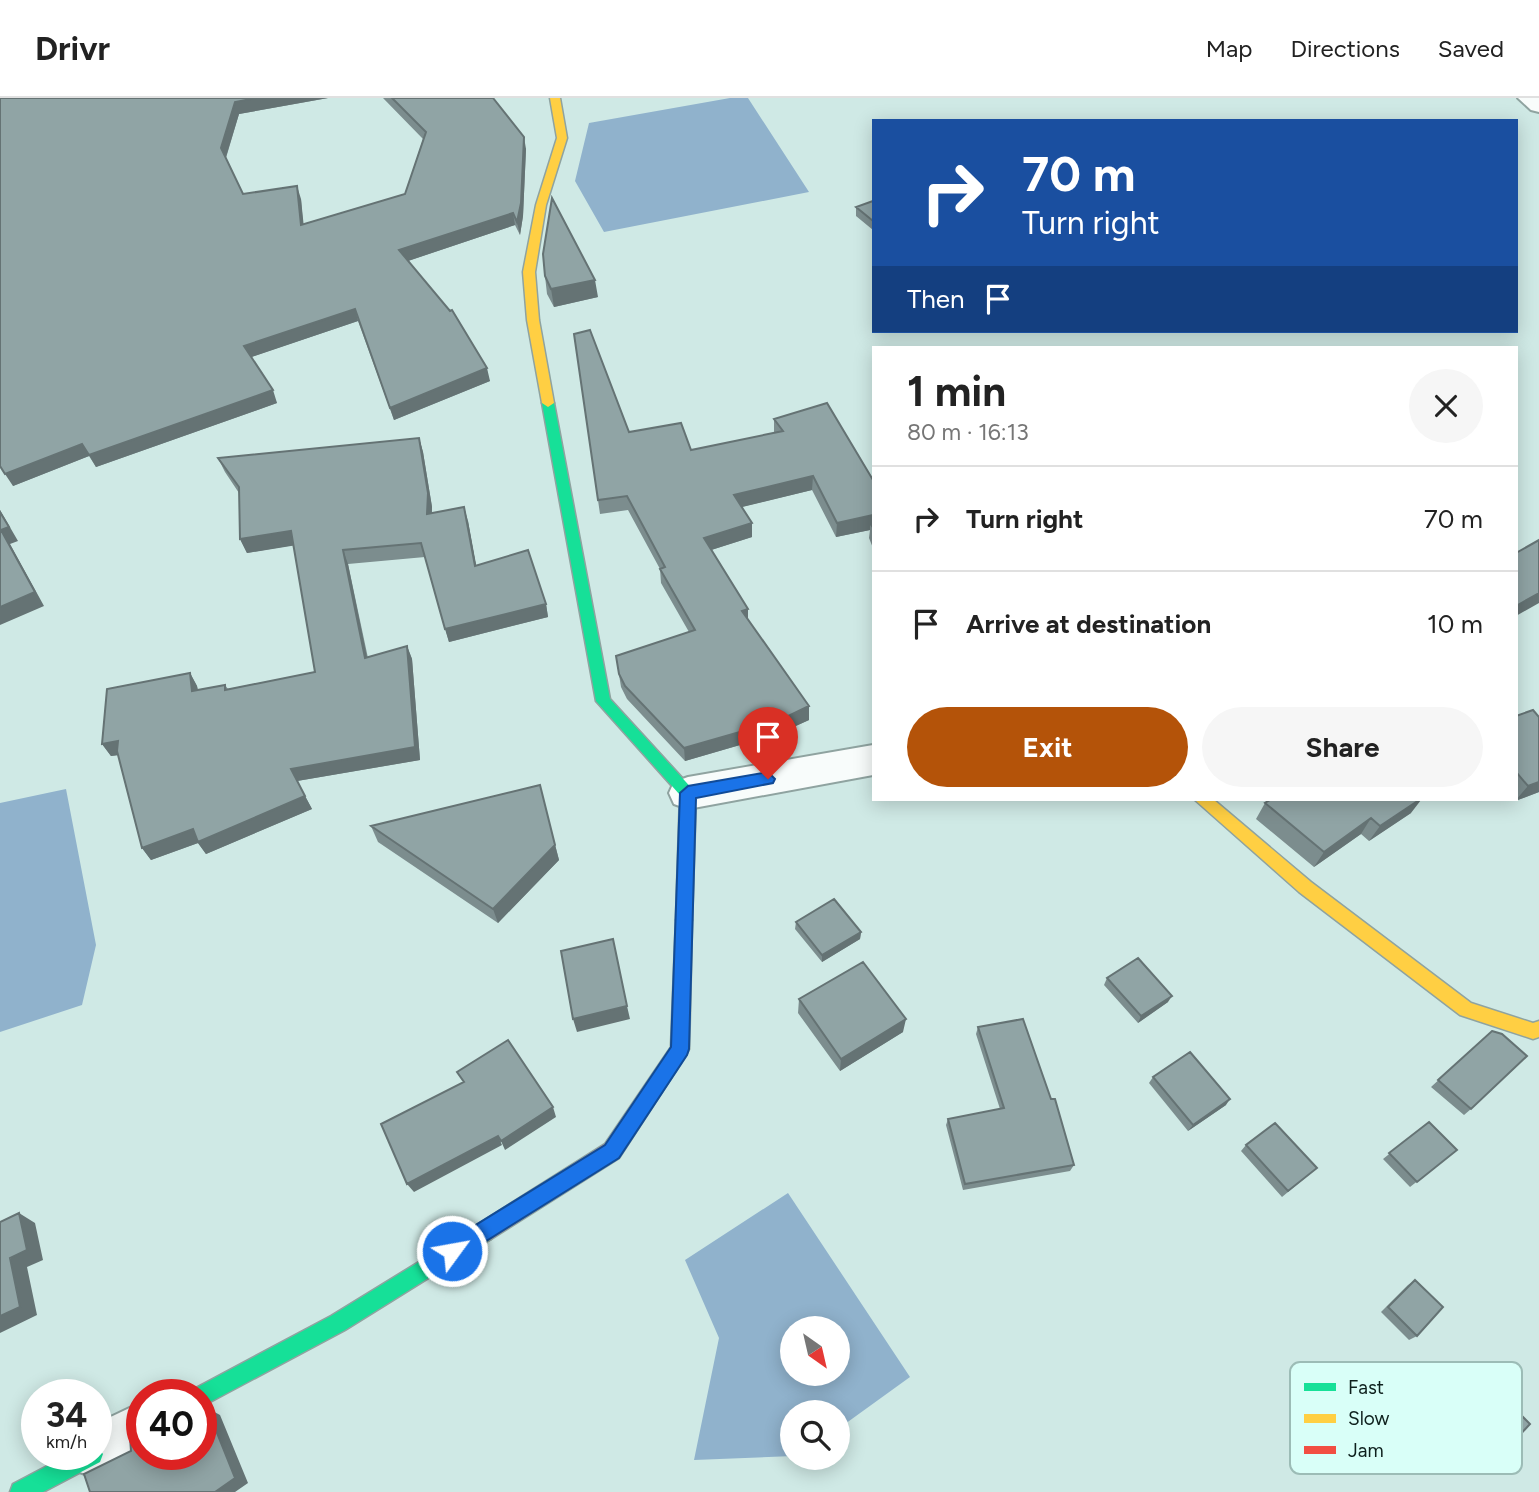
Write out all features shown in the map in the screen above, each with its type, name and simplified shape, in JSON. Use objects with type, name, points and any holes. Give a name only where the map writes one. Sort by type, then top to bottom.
[{"type":"street","points":[[217,1387],[338,1323],[612,1151],[680,1049],[688,793],[603,701],[533,320],[530,272],[541,205],[562,138],[555,98]]},
{"type":"street","points":[[1530,98],[1539,105]]},
{"type":"street","points":[[688,793],[872,760]]},
{"type":"street","points":[[1204,801],[1305,887],[1466,1009],[1533,1031],[1539,1029]]},
{"type":"street","points":[[21,1492],[62,1470]]},
{"type":"water","points":[[730,98],[748,98],[809,192],[604,232],[575,181],[589,123]]},
{"type":"water","points":[[66,789],[96,945],[82,1005],[0,1032],[0,803]]},
{"type":"water","points":[[788,1193],[910,1377],[850,1420],[850,1400],[780,1400],[780,1457],[694,1460],[719,1338],[685,1260]]},
{"type":"building","points":[[0,98],[256,98],[235,102],[221,148],[243,194],[297,186],[301,225],[405,194],[426,132],[392,98],[493,98],[524,137],[521,203],[517,222],[513,213],[399,250],[450,311],[452,310],[487,368],[390,408],[355,309],[244,346],[273,390],[89,455],[82,444],[5,474],[0,466]]},
{"type":"building","points":[[552,198],[595,280],[551,289],[545,276],[543,254]]},
{"type":"building","points":[[872,201],[872,220],[856,207]]},
{"type":"building","points":[[590,330],[629,432],[681,423],[691,450],[783,431],[774,419],[827,403],[872,478],[872,515],[837,523],[813,476],[734,495],[752,523],[704,538],[748,609],[742,611],[809,706],[778,721],[684,748],[625,686],[619,674],[616,656],[695,630],[660,569],[665,567],[627,496],[598,500],[574,334]]},
{"type":"building","points":[[419,438],[428,493],[427,514],[464,507],[475,566],[528,550],[546,604],[445,629],[421,543],[343,550],[365,658],[407,646],[415,747],[291,769],[305,796],[198,842],[193,829],[142,848],[117,751],[118,741],[102,744],[107,689],[190,673],[192,691],[225,685],[225,690],[315,672],[291,531],[240,539],[239,487],[218,458]]},
{"type":"building","points":[[0,512],[9,527],[1,530],[35,592],[0,607]]},
{"type":"building","points":[[1539,540],[1539,593],[1518,605],[1518,552]]},
{"type":"building","points":[[1533,710],[1539,717],[1539,782],[1528,786],[1518,774],[1518,715]]},
{"type":"building","points":[[540,785],[555,845],[493,909],[371,826]]},
{"type":"building","points":[[1418,801],[1380,826],[1371,818],[1324,852],[1265,803]]},
{"type":"building","points":[[834,899],[861,932],[822,955],[796,922]]},
{"type":"building","points":[[613,939],[627,1006],[573,1019],[561,951]]},
{"type":"building","points":[[1138,958],[1172,996],[1141,1016],[1107,978]]},
{"type":"building","points":[[863,962],[906,1019],[841,1059],[799,999]]},
{"type":"building","points":[[1023,1019],[1051,1099],[1055,1099],[1074,1165],[965,1184],[948,1119],[1004,1108],[978,1027]]},
{"type":"building","points":[[1492,1031],[1502,1034],[1527,1056],[1471,1109],[1438,1080]]},
{"type":"building","points":[[508,1040],[553,1107],[501,1141],[498,1136],[407,1184],[381,1124],[464,1082],[457,1072]]},
{"type":"building","points":[[1190,1052],[1230,1099],[1193,1125],[1153,1077]]},
{"type":"building","points":[[1429,1122],[1457,1150],[1417,1182],[1389,1153]]},
{"type":"building","points":[[1275,1123],[1317,1168],[1288,1191],[1246,1145]]},
{"type":"building","points":[[19,1213],[27,1250],[10,1258],[20,1307],[0,1316],[0,1222]]},
{"type":"building","points":[[1415,1280],[1443,1307],[1417,1336],[1388,1307]]},
{"type":"building","points":[[1522,1416],[1530,1424],[1522,1433]]},
{"type":"building","points":[[217,1433],[235,1478],[215,1492],[90,1492],[84,1474],[92,1470],[112,1470],[112,1460],[126,1453],[126,1470],[217,1470]]},
{"type":"traffic: fast","points":[[548,403],[603,701],[688,793],[684,920]]},
{"type":"traffic: fast","points":[[217,1387],[338,1323],[484,1232]]},
{"type":"traffic: fast","points":[[21,1492],[62,1470]]},
{"type":"traffic: slow","points":[[548,403],[533,320],[529,272],[541,205],[562,138],[555,98]]},
{"type":"traffic: slow","points":[[1204,801],[1305,887],[1466,1009],[1533,1031],[1539,1029]]},
{"type":"traffic: jam","points":[[484,1232],[612,1151],[680,1049],[684,920]]},
{"type":"route","points":[[452,1251],[612,1151],[667,1070],[680,1049],[688,793],[768,779]]}]
